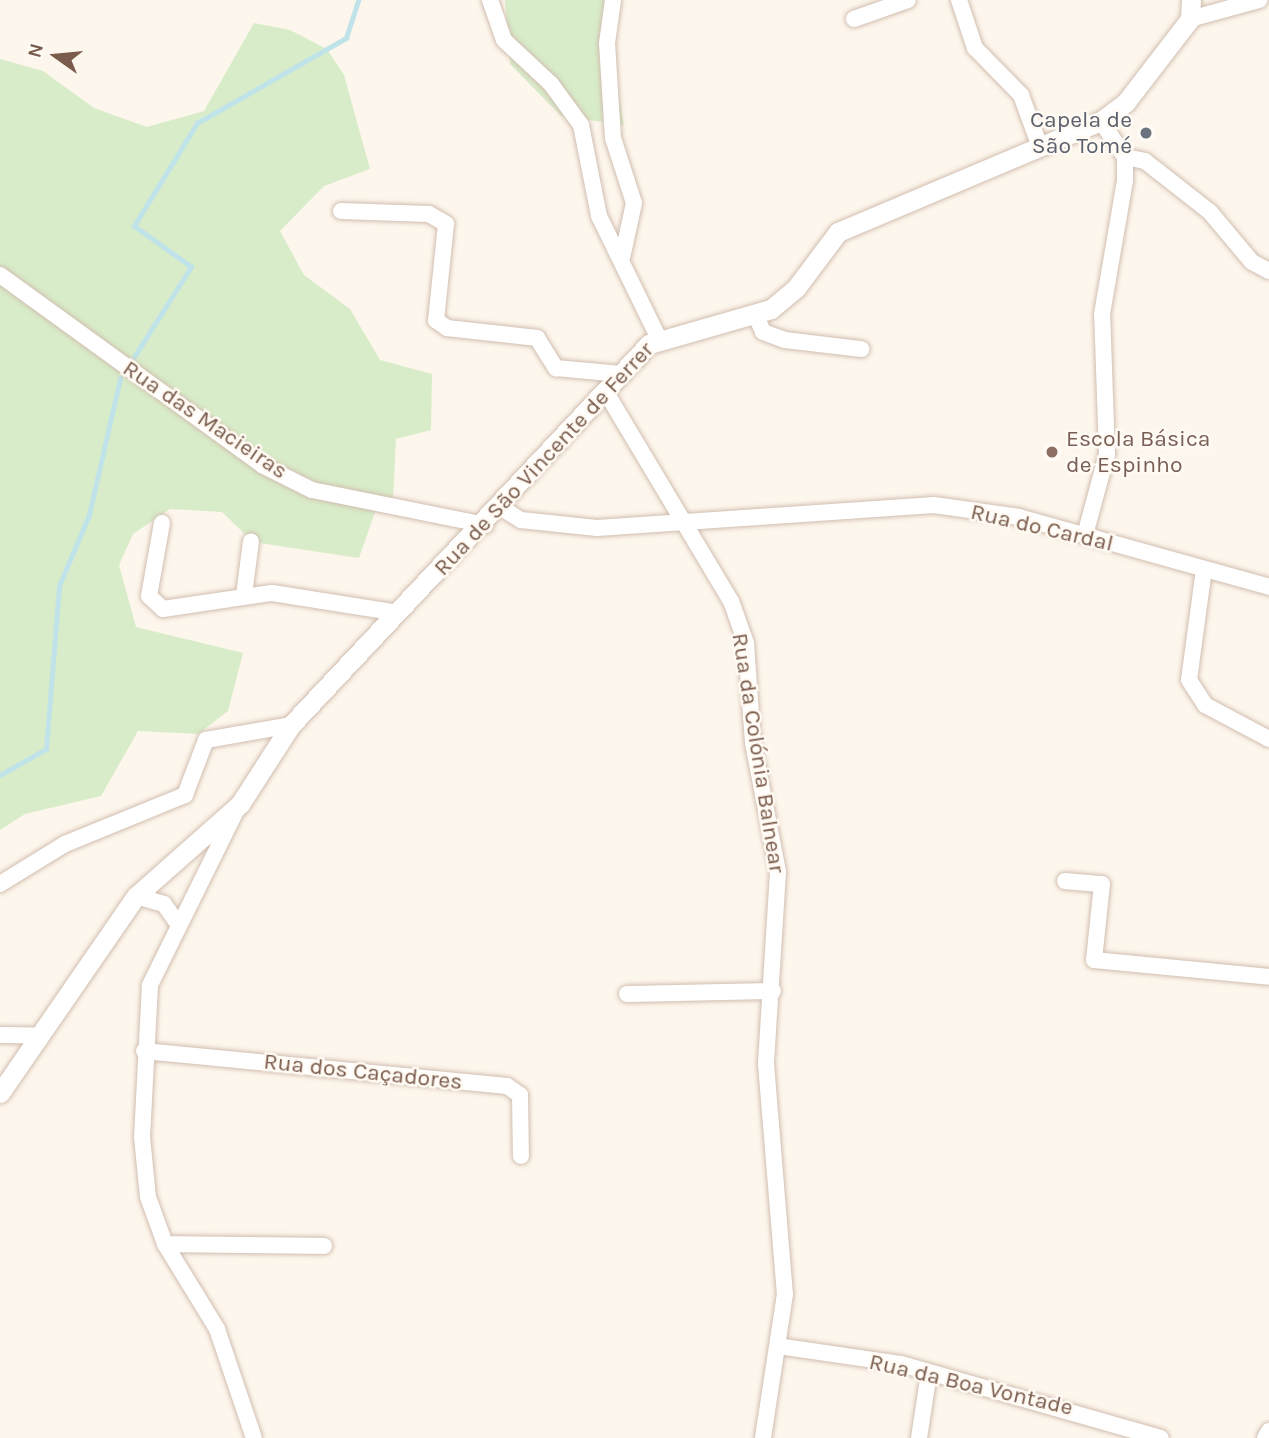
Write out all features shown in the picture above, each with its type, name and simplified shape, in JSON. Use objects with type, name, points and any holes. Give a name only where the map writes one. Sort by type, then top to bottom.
[{"type":"street","points":[[490,0],[504,40],[551,84],[581,124],[599,216],[622,258],[658,337]]},
{"type":"street","points":[[613,0],[607,43],[613,138],[634,204],[622,258]]},
{"type":"street","points":[[854,19],[908,0]]},
{"type":"street","points":[[959,0],[975,48],[1021,95],[1040,147]]},
{"type":"street","name":"Rua de São Vincente de Ferrer","points":[[0,1093],[136,897],[240,804],[291,724],[485,525],[607,394],[621,374],[658,337],[756,316],[784,301],[838,232],[1101,121],[1126,102],[1190,9],[1259,0]]},
{"type":"street","points":[[1085,535],[1107,454],[1102,314],[1125,157],[1101,121]]},
{"type":"street","points":[[1125,157],[1145,161],[1210,212],[1252,262],[1269,271]]},
{"type":"street","points":[[341,211],[429,214],[446,224],[436,320],[447,328],[537,338],[555,368],[621,374]]},
{"type":"street","name":"Rua das Macieiras","points":[[0,275],[262,465],[312,490],[485,525]]},
{"type":"street","points":[[756,316],[763,332],[785,340],[861,349]]},
{"type":"street","name":"Rua da Colónia Balnear","points":[[607,394],[731,601],[746,643],[753,743],[778,872],[773,991],[766,1064],[784,1246],[778,1346],[763,1438]]},
{"type":"street","name":"Rua do Cardal","points":[[500,507],[521,520],[597,528],[934,505],[1085,535],[1269,587]]},
{"type":"street","points":[[162,523],[149,596],[163,609],[244,595],[398,613]]},
{"type":"street","points":[[244,595],[251,541]]},
{"type":"street","points":[[1204,569],[1189,680],[1205,705],[1269,739]]},
{"type":"street","points":[[0,884],[65,844],[185,795],[206,740],[291,724]]},
{"type":"street","points":[[240,804],[177,924],[150,985],[144,1051],[148,1197],[166,1244],[217,1329],[254,1438]]},
{"type":"street","points":[[1065,881],[1102,884],[1094,960],[1269,977]]},
{"type":"street","points":[[136,897],[164,904],[177,924]]},
{"type":"street","points":[[627,994],[773,991]]},
{"type":"street","points":[[0,1035],[39,1036]]},
{"type":"street","name":"Rua dos Caçadores","points":[[144,1051],[508,1086],[520,1095],[521,1156]]},
{"type":"street","points":[[166,1244],[324,1246]]},
{"type":"street","name":"Rua da Boa Vontade","points":[[778,1346],[929,1373],[1070,1407],[1161,1438]]},
{"type":"street","points":[[919,1438],[929,1373]]},
{"type":"street","points":[[1265,1438],[1269,1431]]},
{"type":"green space","points":[[505,0],[612,0],[612,56],[624,125],[561,116],[510,64]]},
{"type":"green space","points":[[254,23],[290,30],[327,49],[344,75],[370,169],[324,186],[280,231],[304,275],[350,309],[380,360],[432,374],[431,430],[396,439],[393,497],[375,512],[359,558],[253,542],[222,512],[170,509],[133,534],[119,565],[136,627],[243,653],[228,711],[198,734],[138,731],[101,796],[25,814],[0,830],[0,59],[43,71],[94,108],[147,127],[204,111]]},
{"type":"waterway","points":[[134,357],[191,267],[134,226],[197,123],[346,38],[358,0]]},
{"type":"waterway","points":[[0,775],[46,749],[59,586],[89,515],[120,378]]},
{"type":"place","name":"Capela de São Tomé","points":[[1146,133]]},
{"type":"place","name":"Escola Básica de Espinho","points":[[1052,452]]}]
